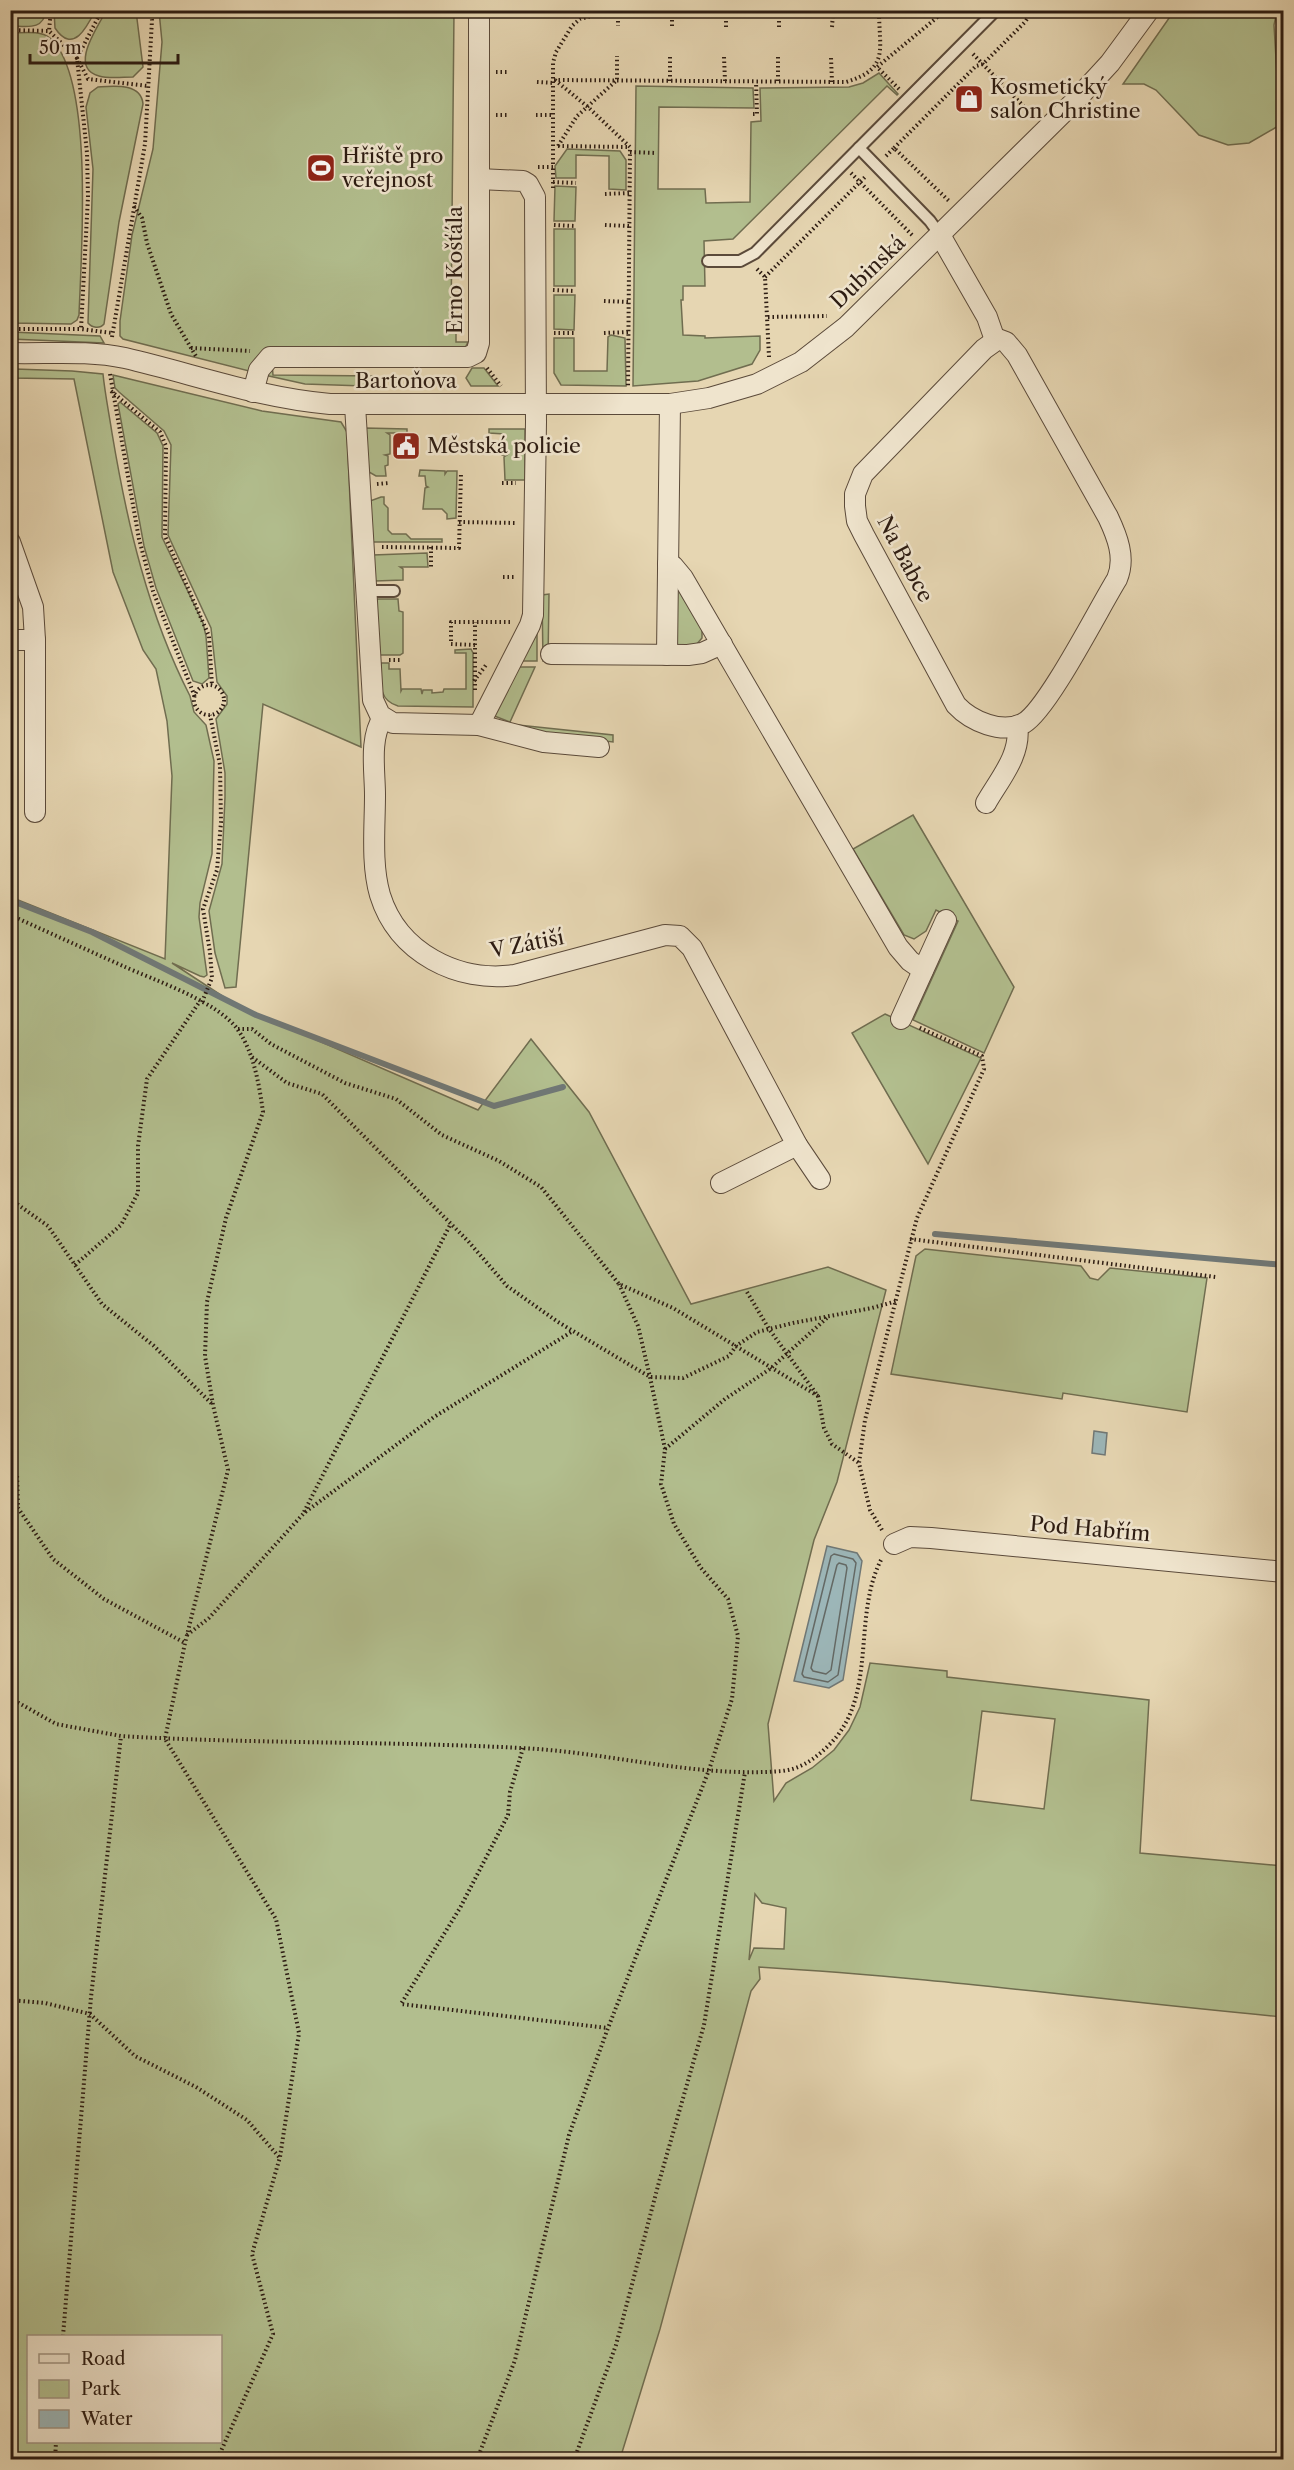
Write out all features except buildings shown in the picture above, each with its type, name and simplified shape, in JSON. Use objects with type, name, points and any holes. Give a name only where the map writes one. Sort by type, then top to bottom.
[{"type":"street","name":"Erno Košťála","points":[[270,357],[468,357],[476,353],[479,343],[479,10]]},
{"type":"street","name":"Dubinská","points":[[536,404],[670,404],[734,392],[780,374],[801,362],[846,327],[935,228],[1092,83],[1122,48],[1149,10]]},
{"type":"street","points":[[479,725],[532,620],[536,404],[535,197],[528,184],[523,181],[480,179]]},
{"type":"street","points":[[935,228],[987,317],[995,340],[1006,342],[1017,355],[1108,517],[1121,554],[1117,579],[1044,703],[1026,722],[1017,726],[1019,738],[1015,753],[986,803]]},
{"type":"street","name":"Na Babce","points":[[995,340],[873,461],[858,485],[855,506],[857,521],[864,535],[956,705],[974,719],[1006,727],[1017,726]]},
{"type":"street","name":"Bartoňova","points":[[10,353],[89,354],[123,358],[253,392],[306,402],[355,405],[536,404]]},
{"type":"street","points":[[253,392],[258,370],[270,357]]},
{"type":"street","points":[[667,654],[670,404]]},
{"type":"street","points":[[355,405],[373,700],[377,712],[393,723],[479,725],[544,742],[599,747]]},
{"type":"street","points":[[10,542],[33,607],[35,812]]},
{"type":"street","points":[[668,564],[673,566],[683,578],[898,947],[910,961],[923,970]]},
{"type":"street","points":[[10,640],[35,640]]},
{"type":"street","points":[[551,654],[702,653],[722,644]]},
{"type":"street","name":"V Zátiší","points":[[383,718],[377,731],[375,754],[376,876],[386,908],[406,939],[424,954],[446,966],[478,977],[494,978],[515,975],[665,935],[680,936],[692,948],[797,1145],[820,1179]]},
{"type":"street","points":[[901,1018],[946,920]]},
{"type":"street","points":[[721,1183],[797,1145]]},
{"type":"street","name":"Pod Habřím","points":[[894,1544],[910,1537],[931,1538],[1284,1572]]},
{"type":"lane","points":[[708,261],[740,261],[748,258],[996,10]]},
{"type":"lane","points":[[859,148],[935,228]]},
{"type":"lane","points":[[366,591],[394,591]]},
{"type":"path","points":[[49,31],[51,10]]},
{"type":"path","points":[[81,329],[88,196],[87,153],[77,58],[102,10]]},
{"type":"path","points":[[10,329],[81,329],[112,333],[145,144],[152,20],[150,10]]},
{"type":"path","points":[[537,82],[846,82],[862,78],[877,67],[943,10]]},
{"type":"path","points":[[765,277],[976,66],[983,64],[1025,22],[1033,10]]},
{"type":"path","points":[[533,167],[554,167],[556,146],[553,63],[556,52],[572,26],[580,19],[602,12],[879,12],[877,67]]},
{"type":"path","points":[[618,12],[618,26]]},
{"type":"path","points":[[672,12],[672,26]]},
{"type":"path","points":[[726,12],[726,27]]},
{"type":"path","points":[[779,12],[779,27]]},
{"type":"path","points":[[832,27],[834,12]]},
{"type":"path","points":[[10,30],[49,31],[77,58],[88,79],[148,86]]},
{"type":"path","points":[[963,43],[1035,118]]},
{"type":"path","points":[[556,146],[588,106],[617,81],[617,56]]},
{"type":"path","points":[[670,57],[670,81]]},
{"type":"path","points":[[724,57],[725,81]]},
{"type":"path","points":[[778,57],[778,82]]},
{"type":"path","points":[[831,58],[832,82]]},
{"type":"path","points":[[877,67],[908,98]]},
{"type":"path","points":[[554,81],[588,106],[630,150],[628,381]]},
{"type":"path","points":[[753,114],[757,114],[756,82]]},
{"type":"path","points":[[1026,126],[1043,110]]},
{"type":"path","points":[[537,115],[554,115]]},
{"type":"path","points":[[556,146],[656,153]]},
{"type":"path","points":[[894,147],[950,201]]},
{"type":"path","points":[[842,165],[914,237]]},
{"type":"path","points":[[553,182],[576,183]]},
{"type":"path","points":[[605,194],[629,193]]},
{"type":"path","points":[[906,245],[914,237],[935,228],[950,201],[958,193]]},
{"type":"path","points":[[134,206],[142,218],[147,243],[171,314],[199,361]]},
{"type":"path","points":[[553,225],[575,226]]},
{"type":"path","points":[[605,225],[629,226]]},
{"type":"path","points":[[748,258],[765,277],[770,361],[778,357]]},
{"type":"path","points":[[552,291],[575,291]]},
{"type":"path","points":[[604,301],[629,302]]},
{"type":"path","points":[[768,317],[833,316],[826,323]]},
{"type":"path","points":[[552,332],[574,333]]},
{"type":"path","points":[[604,333],[628,332]]},
{"type":"path","points":[[190,348],[264,351],[270,357]]},
{"type":"path","points":[[110,369],[111,391],[139,539],[153,591],[198,709],[210,715],[219,712],[224,704],[220,690],[212,686],[200,689],[195,697]]},
{"type":"path","points":[[111,391],[160,432],[166,446],[165,536],[209,636],[212,686]]},
{"type":"path","points":[[628,391],[635,391]]},
{"type":"path","points":[[371,546],[459,548],[461,472]]},
{"type":"path","points":[[459,522],[534,523]]},
{"type":"path","points":[[431,548],[431,567]]},
{"type":"path","points":[[475,645],[451,644],[451,622],[517,622]]},
{"type":"path","points":[[475,622],[475,700]]},
{"type":"path","points":[[75,1265],[121,1224],[138,1193],[138,1146],[147,1078],[202,1001],[212,978],[204,909],[217,870],[220,765],[210,715]]},
{"type":"path","points":[[10,915],[202,1001],[217,1011],[237,1029],[251,1056],[263,1112],[226,1218],[207,1302],[205,1356],[213,1405],[228,1470],[185,1643],[165,1739],[276,1919],[299,2033],[280,2157],[252,2254],[273,2334],[217,2460]]},
{"type":"path","points":[[10,1698],[56,1724],[121,1736],[523,1748],[709,1770],[745,1772],[797,1768],[820,1754],[845,1727],[852,1714],[857,1694],[870,1596],[884,1556],[894,1544],[870,1510],[859,1463],[865,1420],[917,1218],[983,1075],[982,1056],[901,1018]]},
{"type":"path","points":[[237,1029],[252,1029],[271,1044],[345,1083],[396,1099],[442,1135],[499,1161],[541,1187],[619,1284],[638,1326],[666,1449],[661,1484],[674,1524],[701,1568],[728,1599],[738,1636],[732,1699],[709,1770],[569,2134],[515,2360],[477,2460]]},
{"type":"path","points":[[251,1056],[287,1083],[322,1094],[451,1223],[507,1286],[650,1377],[683,1378],[729,1356],[736,1346],[758,1332],[897,1301]]},
{"type":"path","points":[[10,1199],[48,1226],[102,1304],[154,1346],[213,1405]]},
{"type":"path","points":[[304,1513],[451,1223]]},
{"type":"path","points":[[910,1239],[1216,1277]]},
{"type":"path","points":[[619,1284],[673,1308],[770,1369],[818,1396]]},
{"type":"path","points":[[747,1292],[770,1329],[818,1396],[824,1428],[832,1444],[859,1463]]},
{"type":"path","points":[[666,1449],[725,1400],[770,1369],[828,1316]]},
{"type":"path","points":[[187,1635],[209,1618],[304,1513],[434,1417],[573,1330]]},
{"type":"path","points":[[10,1465],[17,1474],[18,1508],[53,1559],[104,1599],[185,1643]]},
{"type":"path","points":[[63,2335],[68,2253],[90,2014],[121,1736]]},
{"type":"path","points":[[523,1748],[510,1792],[508,1815],[460,1908],[401,2004],[608,2028]]},
{"type":"path","points":[[574,2460],[616,2345],[704,2025],[745,1772]]},
{"type":"path","points":[[10,2000],[45,2003],[90,2014],[135,2056],[196,2087],[247,2120],[280,2157]]},
{"type":"path","points":[[55,2460],[56,2443]]},
{"type":"green space","points":[[11,10],[46,11],[38,25],[11,26]]},
{"type":"green space","points":[[54,10],[95,11],[84,31],[73,39],[68,39],[55,28]]},
{"type":"green space","points":[[106,11],[136,11],[143,67],[133,77],[99,76],[90,72],[86,65],[85,56],[88,46]]},
{"type":"green space","name":"Hřiště pro veřejnost","points":[[159,11],[454,11],[451,326],[456,327],[456,342],[468,342],[465,348],[270,351],[249,371],[123,339],[120,336],[132,235],[153,149],[162,42]]},
{"type":"green space","points":[[1174,11],[1277,11],[1274,25],[1280,125],[1249,143],[1228,145],[1199,135],[1156,90],[1144,84],[1123,84]]},
{"type":"green space","points":[[11,33],[36,33],[50,38],[64,59],[74,90],[79,128],[83,212],[79,315],[77,320],[71,324],[11,323]]},
{"type":"green space","points":[[879,73],[898,94],[887,86],[733,239],[704,241],[705,286],[683,286],[683,300],[681,300],[683,335],[705,336],[705,338],[760,336],[760,350],[752,364],[698,381],[633,386],[636,86],[753,88],[754,108],[659,107],[658,189],[705,189],[706,203],[750,202],[751,122],[761,121],[760,88],[849,87],[863,83]]},
{"type":"green space","points":[[119,86],[132,89],[138,92],[143,104],[119,222],[104,324],[96,327],[88,323],[93,169],[86,107],[90,93],[98,87]]},
{"type":"green space","points":[[567,149],[620,151],[626,160],[626,190],[609,189],[609,156],[576,155],[576,178],[556,178],[555,166]]},
{"type":"green space","points":[[555,186],[576,187],[575,221],[554,221]]},
{"type":"green space","points":[[554,229],[575,229],[575,286],[554,286]]},
{"type":"green space","points":[[554,295],[575,295],[574,330],[554,329]]},
{"type":"green space","points":[[11,332],[100,336],[104,343],[11,339]]},
{"type":"green space","points":[[611,335],[625,338],[626,386],[561,385],[554,373],[554,338],[574,338],[574,371],[607,371],[608,337]]},
{"type":"green space","points":[[272,362],[273,375],[376,376],[364,386],[305,384],[260,374]]},
{"type":"green space","points":[[472,368],[484,368],[498,386],[471,386],[466,378]]},
{"type":"green space","points":[[15,369],[103,374],[118,467],[141,568],[162,633],[190,696],[194,712],[206,725],[214,761],[212,854],[200,903],[199,917],[207,975],[200,976],[172,963],[236,1005],[478,1110],[531,1039],[589,1112],[691,1304],[828,1267],[886,1290],[837,1482],[814,1540],[768,1724],[774,1801],[786,1783],[812,1768],[834,1750],[849,1730],[860,1707],[870,1663],[947,1671],[947,1677],[1149,1700],[1140,1853],[1283,1866],[1283,2017],[956,1983],[759,1967],[760,1979],[751,1991],[660,2329],[620,2459],[11,2459],[11,897],[165,959],[172,776],[167,721],[156,669],[143,650],[113,572],[74,379],[11,378],[11,371]],"holes":[[[982,1711],[1055,1719],[1044,1809],[971,1800]],[[755,1894],[762,1903],[786,1908],[784,1949],[754,1948],[749,1960]]]},
{"type":"green space","points":[[113,375],[262,411],[341,422],[347,432],[361,747],[263,704],[236,987],[225,988],[215,953],[209,911],[222,864],[225,797],[225,773],[216,719],[227,704],[227,696],[217,682],[211,628],[168,535],[171,445],[164,431],[115,388]]},
{"type":"green space","points":[[120,402],[157,433],[163,446],[162,537],[203,623],[209,678],[202,684],[193,681],[156,588],[144,546],[118,404]]},
{"type":"green space","points":[[365,428],[407,429],[407,433],[387,433],[390,435],[390,454],[385,455],[388,456],[388,465],[385,466],[386,476],[376,476],[369,472]]},
{"type":"green space","points":[[489,429],[525,429],[525,480],[505,480],[504,457],[507,455],[502,455],[502,435],[505,434],[489,433]]},
{"type":"green space","points":[[420,470],[445,471],[445,474],[447,471],[457,471],[456,518],[447,519],[447,514],[442,509],[423,509],[425,488],[428,487],[425,476],[419,476]]},
{"type":"green space","points":[[384,497],[384,504],[388,508],[388,530],[392,534],[406,534],[411,539],[442,539],[442,542],[372,542],[370,501]]},
{"type":"green space","points":[[427,553],[428,567],[400,567],[403,569],[403,580],[375,581],[373,555]]},
{"type":"green space","points":[[675,582],[702,628],[702,638],[696,645],[679,646],[676,643]]},
{"type":"green space","points":[[549,594],[548,661],[543,661],[542,595]]},
{"type":"green space","points":[[378,599],[398,599],[399,611],[403,612],[403,653],[400,655],[380,655],[376,601]]},
{"type":"green space","points":[[537,625],[537,661],[519,661]]},
{"type":"green space","points":[[471,649],[473,653],[473,707],[398,706],[383,695],[381,663],[389,663],[389,669],[400,669],[401,691],[402,689],[421,689],[422,694],[423,690],[432,690],[432,693],[443,692],[444,689],[466,689],[466,653],[455,653],[455,650]]},
{"type":"green space","points":[[517,667],[535,667],[510,722],[492,715]]},
{"type":"green space","points":[[518,725],[613,735],[613,742],[538,733]]},
{"type":"green space","points":[[913,815],[1014,987],[984,1053],[913,1020],[958,921],[936,910],[926,931],[914,939],[904,935],[853,849]]},
{"type":"green space","points":[[885,1014],[981,1058],[928,1164],[852,1033]]},
{"type":"green space","points":[[925,1249],[1081,1266],[1090,1278],[1098,1280],[1110,1268],[1207,1278],[1187,1412],[1063,1393],[1062,1399],[891,1374],[916,1256]]},
{"type":"water","points":[[1094,1431],[1107,1433],[1105,1455],[1092,1453]]},
{"type":"water","points":[[827,1546],[857,1553],[862,1561],[843,1680],[829,1688],[794,1681]]},
{"type":"waterway","points":[[10,900],[92,932],[256,1015],[494,1106],[563,1087]]},
{"type":"waterway","points":[[935,1234],[1284,1265]]},
{"type":"place","name":"Kosmetický salon Christine","points":[[969,99]]},
{"type":"place","name":"Hřiště pro veřejnost","points":[[321,168]]},
{"type":"place","name":"Městská policie","points":[[406,446]]}]
